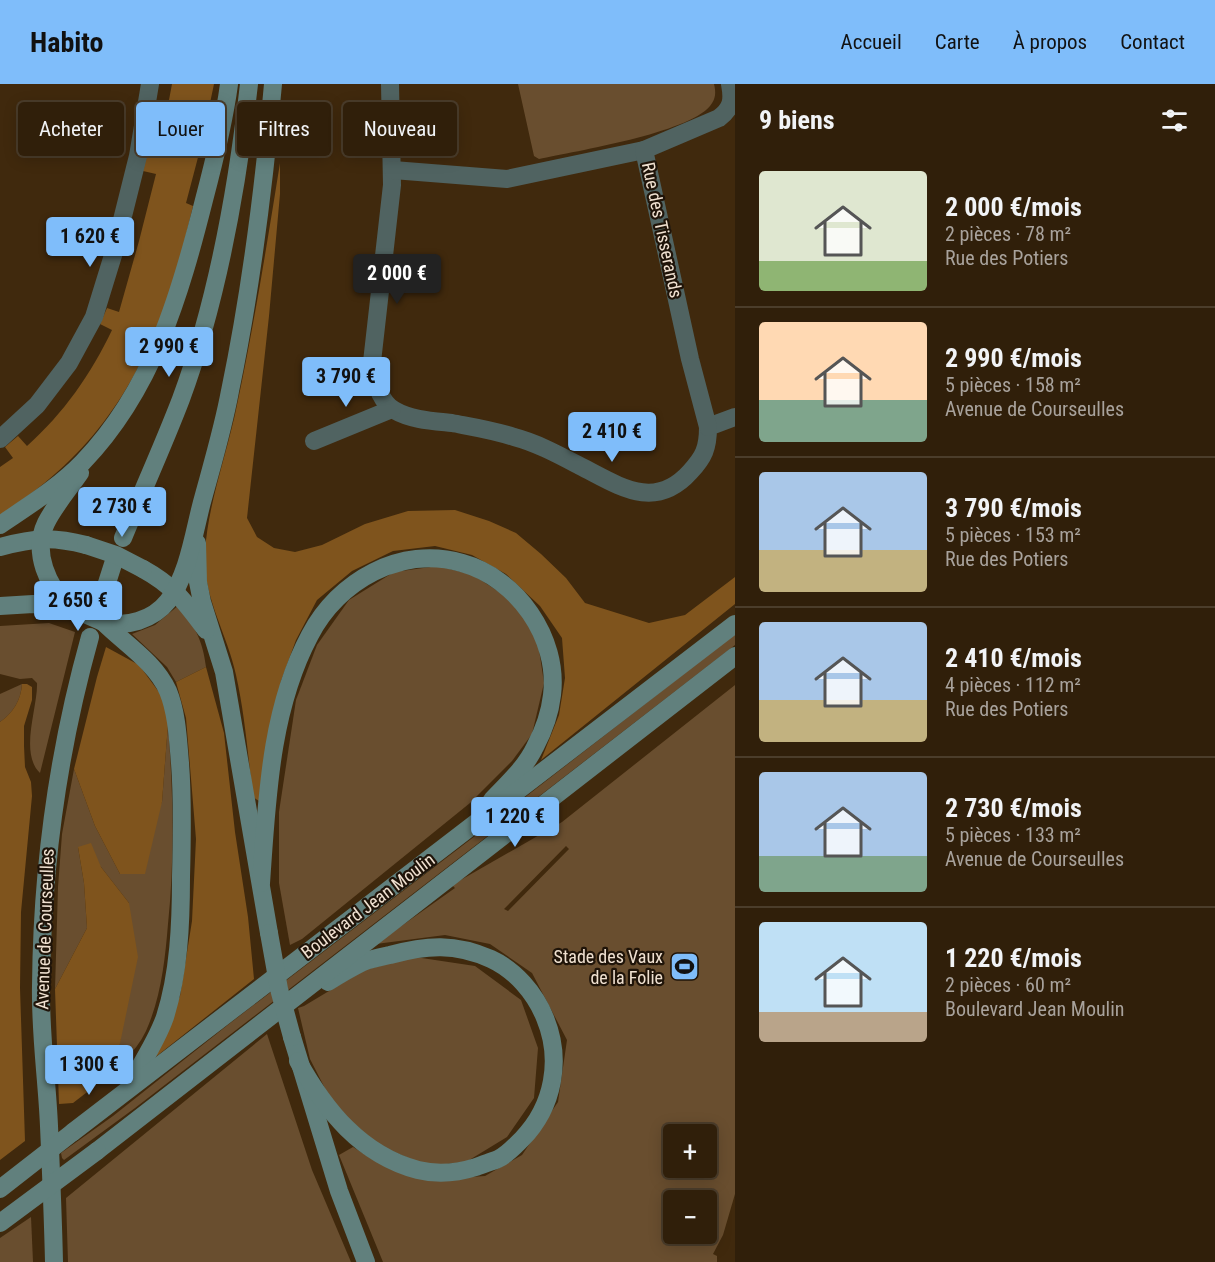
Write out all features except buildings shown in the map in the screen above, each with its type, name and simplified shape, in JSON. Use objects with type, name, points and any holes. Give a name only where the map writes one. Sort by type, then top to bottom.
[{"type":"main road","points":[[64,605],[46,576],[42,557],[42,538],[46,523],[119,418],[141,382],[171,315],[217,150],[229,84]]},
{"type":"main road","points":[[123,538],[181,398],[203,328],[228,221],[244,132],[249,84]]},
{"type":"main road","points":[[0,606],[64,605],[105,621],[131,623],[149,617],[160,610],[175,590],[187,560],[230,392],[250,273],[273,84]]},
{"type":"main road","points":[[0,525],[67,477],[99,444]]},
{"type":"main road","points":[[196,523],[198,582],[212,639],[224,672],[279,989],[298,1061],[339,1191],[366,1262]]},
{"type":"main road","points":[[0,547],[42,538],[62,539],[116,555],[164,581],[175,590],[212,639]]},
{"type":"main road","points":[[261,883],[267,803],[282,706],[289,681],[302,652],[311,633],[335,599],[354,583],[377,569],[411,560],[436,558],[463,563],[494,578],[510,590],[536,621],[544,638],[552,670],[550,703],[535,748],[524,765],[461,835]]},
{"type":"main road","points":[[105,621],[114,561]]},
{"type":"main road","points":[[105,621],[142,656],[168,692],[175,720],[183,802],[181,921],[174,979],[158,1036],[128,1089]]},
{"type":"main road","name":"Boulevard Jean Moulin","points":[[0,1189],[735,624]]},
{"type":"main road","name":"Avenue de Courseulles","points":[[54,1262],[42,1021],[43,912],[48,845],[58,777],[74,698],[90,637]]},
{"type":"main road","points":[[0,1222],[97,1151],[735,656]]},
{"type":"main road","points":[[274,1012],[364,962],[412,949],[458,947],[500,963],[521,981],[539,1002],[552,1033],[554,1073],[550,1093],[531,1130],[500,1158],[463,1171],[439,1174],[398,1163],[362,1143],[330,1113],[298,1061]]},
{"type":"street","points":[[0,439],[37,405],[69,363],[94,317],[114,252],[138,156],[150,84]]},
{"type":"street","points":[[390,84],[393,170],[372,362],[375,383],[392,409],[422,419],[485,429],[524,440],[636,493],[653,493],[668,489],[684,479],[702,458],[708,440],[708,427],[735,417]]},
{"type":"street","name":"Rue des Tisserands","points":[[708,427],[644,150],[719,118],[733,106],[730,84]]},
{"type":"street","points":[[393,170],[507,179],[644,150]]},
{"type":"street","points":[[314,441],[392,409]]},
{"type":"shaded area","points":[[172,84],[214,84],[210,102],[169,102]]},
{"type":"shaded area","points":[[518,84],[714,84],[715,93],[710,106],[698,116],[679,125],[630,140],[539,159],[534,156]]},
{"type":"shaded area","points":[[145,156],[198,156],[186,203],[193,206],[171,291],[157,327],[142,360],[106,419],[60,470],[0,515],[0,467],[13,458],[5,447],[18,436],[27,446],[53,420],[86,377],[112,330],[100,324],[107,308],[119,312],[156,174],[143,171]]},
{"type":"shaded area","points":[[280,163],[280,194],[269,316],[247,518],[257,537],[274,548],[295,552],[322,545],[365,524],[408,511],[455,510],[516,533],[566,578],[585,603],[649,623],[685,615],[735,577],[735,604],[541,760],[559,715],[565,678],[562,638],[540,606],[506,574],[472,555],[435,546],[393,551],[352,571],[317,600],[296,640],[281,681],[259,801],[253,797],[239,690],[232,659],[207,584],[205,552],[210,515],[233,423],[249,345]]},
{"type":"shaded area","points":[[438,566],[473,575],[510,599],[537,636],[544,683],[532,734],[512,761],[470,803],[302,939],[290,945],[279,883],[279,812],[296,700],[317,645],[349,600],[394,572]]},
{"type":"shaded area","points":[[179,605],[197,634],[203,649],[206,667],[176,682],[167,667],[132,634],[155,625]]},
{"type":"shaded area","points":[[49,623],[75,632],[40,773],[34,764],[30,742],[37,683],[32,678],[20,679],[0,674],[0,626]]},
{"type":"shaded area","points":[[735,634],[735,645],[135,1108],[64,1160],[62,1158],[61,1153],[113,1116]]},
{"type":"shaded area","points":[[106,647],[139,665],[164,699],[168,724],[162,802],[145,874],[120,874],[95,826],[74,769]]},
{"type":"shaded area","points":[[206,667],[224,733],[254,979],[153,1059],[180,996],[192,921],[196,839],[186,718],[176,682]]},
{"type":"shaded area","points":[[22,684],[15,706],[0,722],[0,694]]},
{"type":"shaded area","points":[[22,684],[32,687],[32,700],[24,726],[25,767],[31,782],[32,796],[21,912],[20,988],[25,1141],[0,1160],[0,722],[16,706]]},
{"type":"shaded area","points":[[735,685],[735,1194],[723,1235],[713,1254],[717,1256],[717,1262],[383,1262],[339,1155],[353,1147],[377,1162],[428,1180],[485,1176],[522,1155],[558,1102],[567,1040],[532,973],[490,944],[445,935],[376,944],[455,888],[452,885],[562,822]],"holes":[[[566,846],[569,849],[508,911],[504,909]]]},
{"type":"shaded area","points":[[168,724],[172,849],[170,899],[162,979],[151,1018],[142,1039],[124,1060],[97,1084],[118,1053],[124,1016],[129,903],[101,867],[78,847],[84,883],[87,928],[55,989],[62,834],[74,769],[95,826],[120,874],[162,802]]},
{"type":"shaded area","points":[[91,843],[101,867],[129,903],[138,957],[118,1053],[95,1086],[73,1103],[59,1104],[55,989],[87,928],[84,883],[78,847]]},
{"type":"shaded area","points":[[415,957],[475,966],[521,1000],[538,1048],[534,1098],[507,1137],[466,1162],[427,1166],[378,1145],[334,1106],[310,1059],[298,1008],[364,970]]},
{"type":"shaded area","points":[[267,1034],[312,1170],[351,1262],[68,1262],[66,1198]]},
{"type":"shaded area","points":[[31,1217],[33,1262],[0,1262],[0,1238]]},
{"type":"place","name":"Stade des Vaux de la Folie","points":[[684,967]]}]
